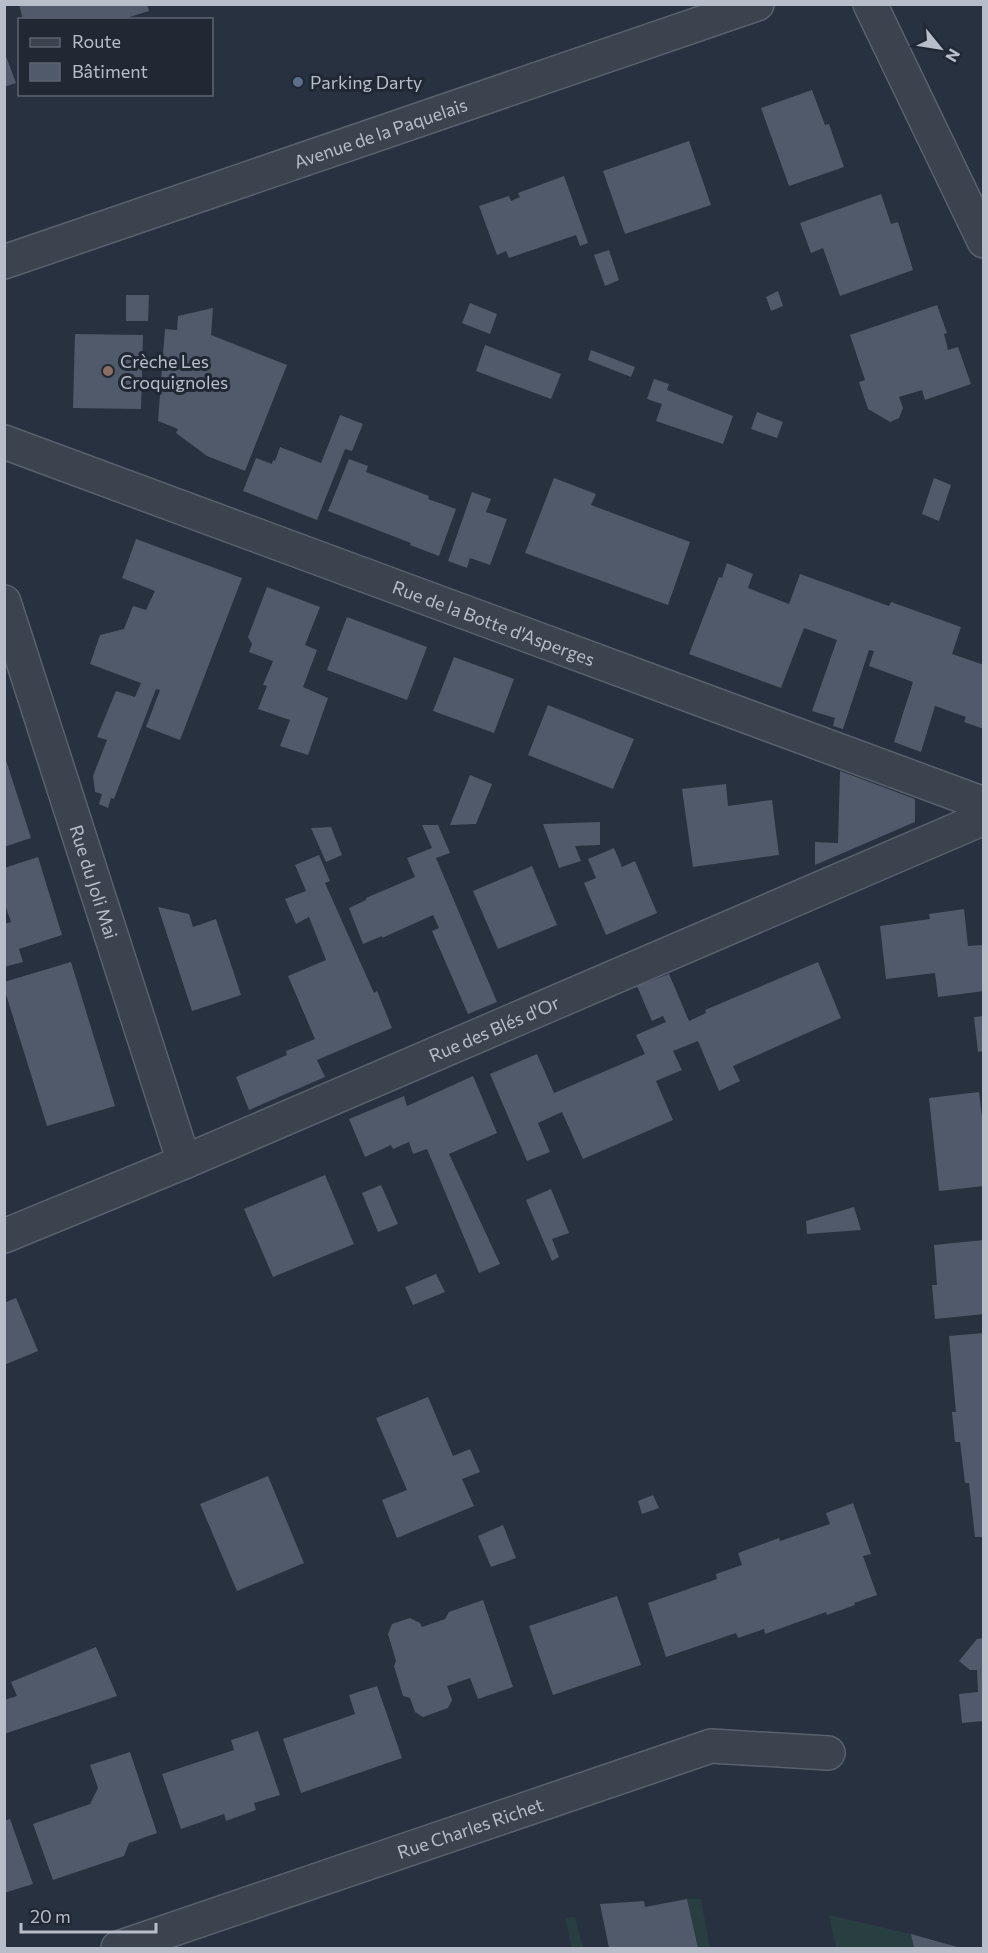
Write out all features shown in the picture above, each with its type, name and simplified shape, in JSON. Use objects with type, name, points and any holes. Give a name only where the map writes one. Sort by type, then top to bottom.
[{"type":"street","name":"Avenue de la Paquelais","points":[[4,262],[757,4]]},
{"type":"street","points":[[870,4],[984,241]]},
{"type":"street","name":"Rue de la Botte d'Asperges","points":[[4,442],[984,804]]},
{"type":"street","name":"Rue du Joli Mai","points":[[4,602],[184,1162]]},
{"type":"street","name":"Rue des Blés d'Or","points":[[4,1236],[184,1162],[984,818]]},
{"type":"street","name":"Rue Charles Richet","points":[[118,1948],[711,1746],[828,1753]]},
{"type":"green space","points":[[687,1899],[701,1899],[710,1948],[698,1948]]},
{"type":"green space","points":[[829,1915],[911,1934],[914,1948],[836,1948]]},
{"type":"green space","points":[[575,1917],[583,1948],[572,1948],[565,1918]]},
{"type":"building","points":[[19,4],[147,4],[149,11],[126,18],[22,18]]},
{"type":"building","points":[[4,51],[16,83],[4,87]]},
{"type":"building","points":[[812,90],[825,125],[829,124],[844,167],[789,186],[761,108]]},
{"type":"building","points":[[689,141],[711,205],[625,234],[603,171]]},
{"type":"building","points":[[564,176],[588,243],[580,246],[576,235],[509,258],[506,251],[497,255],[479,206],[509,196],[511,201],[520,197],[518,193]]},
{"type":"building","points":[[881,194],[891,224],[898,222],[913,270],[840,296],[823,248],[811,253],[800,223]]},
{"type":"building","points":[[609,250],[619,280],[605,286],[594,255]]},
{"type":"building","points":[[778,291],[783,306],[771,311],[766,297]]},
{"type":"building","points":[[126,295],[149,295],[148,321],[126,321]]},
{"type":"building","points":[[470,303],[497,314],[490,334],[462,323]]},
{"type":"building","points":[[937,305],[947,333],[944,334],[948,350],[958,347],[971,384],[925,400],[922,390],[899,397],[903,408],[899,418],[890,422],[868,409],[859,382],[865,380],[850,335]]},
{"type":"building","points":[[213,308],[211,335],[287,365],[245,471],[207,456],[176,433],[178,429],[158,421],[165,329],[177,330],[178,316]]},
{"type":"building","name":"Crèche Les Croquignoles","points":[[75,334],[143,335],[141,409],[73,408]]},
{"type":"building","points":[[485,345],[561,374],[551,399],[476,371]]},
{"type":"building","points":[[591,350],[635,367],[631,377],[588,360]]},
{"type":"building","points":[[654,379],[669,384],[667,390],[733,416],[723,444],[656,421],[662,404],[647,399]]},
{"type":"building","points":[[757,412],[783,422],[777,438],[751,429]]},
{"type":"building","points":[[340,415],[363,424],[352,451],[345,449],[317,520],[243,491],[256,458],[272,464],[280,447],[321,463]]},
{"type":"building","points":[[349,459],[368,466],[366,472],[456,509],[439,556],[328,511]]},
{"type":"building","points":[[554,478],[596,494],[591,505],[690,542],[668,605],[525,553]]},
{"type":"building","points":[[934,478],[951,485],[939,521],[922,514]]},
{"type":"building","points":[[472,492],[491,499],[486,512],[507,519],[490,565],[470,558],[467,568],[448,561]]},
{"type":"building","points":[[136,539],[242,578],[180,740],[146,727],[160,690],[156,689],[114,799],[111,798],[108,808],[99,804],[102,794],[95,792],[93,776],[107,740],[97,737],[116,691],[135,697],[141,683],[90,664],[100,635],[124,629],[133,606],[146,610],[155,591],[122,578]]},
{"type":"building","points":[[727,563],[753,574],[748,588],[789,604],[800,574],[889,606],[891,602],[961,627],[952,654],[984,665],[984,729],[964,722],[966,717],[935,706],[921,752],[894,742],[913,682],[869,666],[874,651],[869,650],[843,729],[833,726],[835,718],[812,711],[837,640],[804,628],[781,688],[689,654],[719,577],[722,578]]},
{"type":"building","points":[[267,587],[320,607],[305,645],[317,650],[303,687],[328,698],[308,755],[280,746],[290,720],[258,709],[267,686],[263,685],[273,661],[249,652],[252,644],[248,637]]},
{"type":"building","points":[[347,617],[427,647],[407,700],[327,670]]},
{"type":"building","points":[[454,657],[514,679],[494,733],[433,711]]},
{"type":"building","points":[[548,705],[634,739],[613,789],[528,755]]},
{"type":"building","points":[[4,754],[31,838],[4,847]]},
{"type":"building","points":[[840,771],[915,799],[915,822],[815,865],[815,842],[838,843]]},
{"type":"building","points":[[470,775],[492,784],[476,824],[450,825]]},
{"type":"building","points":[[726,784],[728,806],[772,800],[779,855],[693,867],[682,789]]},
{"type":"building","points":[[600,822],[600,845],[575,846],[581,861],[559,868],[543,824]]},
{"type":"building","points":[[422,825],[438,825],[450,853],[436,858],[497,1002],[468,1014],[432,931],[439,928],[433,915],[363,944],[349,908],[366,898],[415,877],[407,858],[432,848]]},
{"type":"building","points":[[331,827],[342,855],[326,862],[311,828]]},
{"type":"building","points":[[614,848],[622,867],[635,861],[657,913],[606,935],[584,883],[596,878],[588,859]]},
{"type":"building","points":[[319,855],[330,881],[325,883],[374,993],[377,991],[392,1028],[317,1060],[325,1077],[249,1110],[236,1077],[287,1055],[286,1051],[315,1039],[288,976],[326,960],[309,917],[296,924],[285,899],[306,891],[295,865]]},
{"type":"building","points":[[38,857],[62,935],[19,949],[23,962],[4,967],[4,924],[11,922],[4,902],[4,868]]},
{"type":"building","points":[[532,866],[557,925],[498,949],[473,891]]},
{"type":"building","points":[[158,907],[189,914],[193,927],[216,919],[241,995],[192,1011]]},
{"type":"building","points":[[964,909],[968,946],[982,945],[984,991],[938,997],[935,973],[886,979],[880,926],[930,919],[929,914]]},
{"type":"building","points":[[71,962],[115,1106],[47,1126],[4,982]]},
{"type":"building","points":[[818,962],[841,1018],[733,1066],[740,1081],[719,1091],[698,1041],[673,1051],[682,1070],[656,1081],[673,1120],[583,1159],[562,1112],[538,1123],[550,1152],[527,1161],[490,1074],[537,1054],[554,1093],[645,1054],[636,1035],[666,1022],[663,1016],[652,1021],[637,986],[669,974],[689,1021],[706,1013],[705,1010]]},
{"type":"building","points":[[984,1016],[984,1051],[978,1052],[974,1017]]},
{"type":"building","points":[[473,1076],[497,1133],[449,1154],[500,1264],[479,1273],[427,1149],[413,1154],[409,1142],[393,1149],[391,1145],[365,1157],[349,1119],[404,1096],[407,1106]]},
{"type":"building","points":[[979,1092],[984,1134],[984,1186],[939,1191],[929,1098]]},
{"type":"building","points":[[325,1175],[354,1244],[273,1277],[244,1209]]},
{"type":"building","points":[[381,1185],[398,1224],[378,1232],[362,1193]]},
{"type":"building","points":[[551,1189],[569,1233],[552,1239],[559,1257],[552,1261],[526,1200]]},
{"type":"building","points":[[854,1207],[861,1230],[807,1234],[806,1221]]},
{"type":"building","points":[[984,1240],[984,1314],[935,1319],[932,1285],[937,1285],[934,1245]]},
{"type":"building","points":[[436,1274],[445,1292],[413,1305],[405,1287]]},
{"type":"building","points":[[16,1298],[38,1351],[4,1365],[4,1303]]},
{"type":"building","points":[[984,1333],[984,1537],[975,1537],[969,1483],[965,1483],[960,1442],[955,1442],[952,1412],[956,1412],[949,1336]]},
{"type":"building","points":[[428,1397],[453,1456],[470,1449],[480,1472],[462,1479],[474,1506],[397,1538],[382,1500],[407,1490],[376,1418]]},
{"type":"building","points":[[268,1476],[304,1563],[237,1591],[200,1504]]},
{"type":"building","points":[[653,1495],[659,1508],[642,1514],[638,1501]]},
{"type":"building","points":[[853,1503],[871,1554],[863,1556],[877,1595],[827,1615],[826,1612],[765,1634],[764,1629],[738,1638],[736,1633],[666,1657],[648,1603],[717,1579],[716,1574],[742,1565],[738,1553],[779,1538],[780,1541],[830,1524],[826,1513]]},
{"type":"building","points":[[503,1525],[516,1558],[491,1567],[478,1536]]},
{"type":"building","points":[[617,1596],[641,1665],[553,1695],[529,1626]]},
{"type":"building","points":[[483,1600],[513,1687],[478,1699],[470,1678],[447,1686],[452,1700],[448,1708],[423,1717],[415,1712],[410,1698],[403,1696],[388,1634],[392,1624],[410,1618],[420,1623],[422,1627],[445,1619],[449,1612]]},
{"type":"building","points":[[984,1638],[984,1721],[962,1723],[959,1694],[978,1692],[977,1670],[970,1670],[959,1661],[977,1639]]},
{"type":"building","points":[[96,1647],[117,1696],[4,1734],[4,1700],[17,1696],[11,1682]]},
{"type":"building","points":[[377,1686],[402,1758],[301,1793],[283,1739],[355,1714],[349,1695]]},
{"type":"building","points":[[258,1731],[280,1795],[254,1803],[256,1810],[226,1821],[224,1814],[181,1829],[162,1774],[234,1750],[231,1740]]},
{"type":"building","points":[[130,1752],[157,1833],[129,1843],[124,1856],[53,1880],[33,1824],[90,1804],[98,1788],[90,1765]]},
{"type":"building","points":[[10,1819],[33,1884],[4,1893],[4,1821]]},
{"type":"building","points":[[687,1899],[698,1948],[609,1948],[600,1904],[644,1901],[645,1907]]},
{"type":"building","points":[[911,1934],[961,1948],[914,1948]]},
{"type":"place","name":"Parking Darty","points":[[298,82]]},
{"type":"place","name":"Crèche Les Croquignoles","points":[[108,371]]}]
